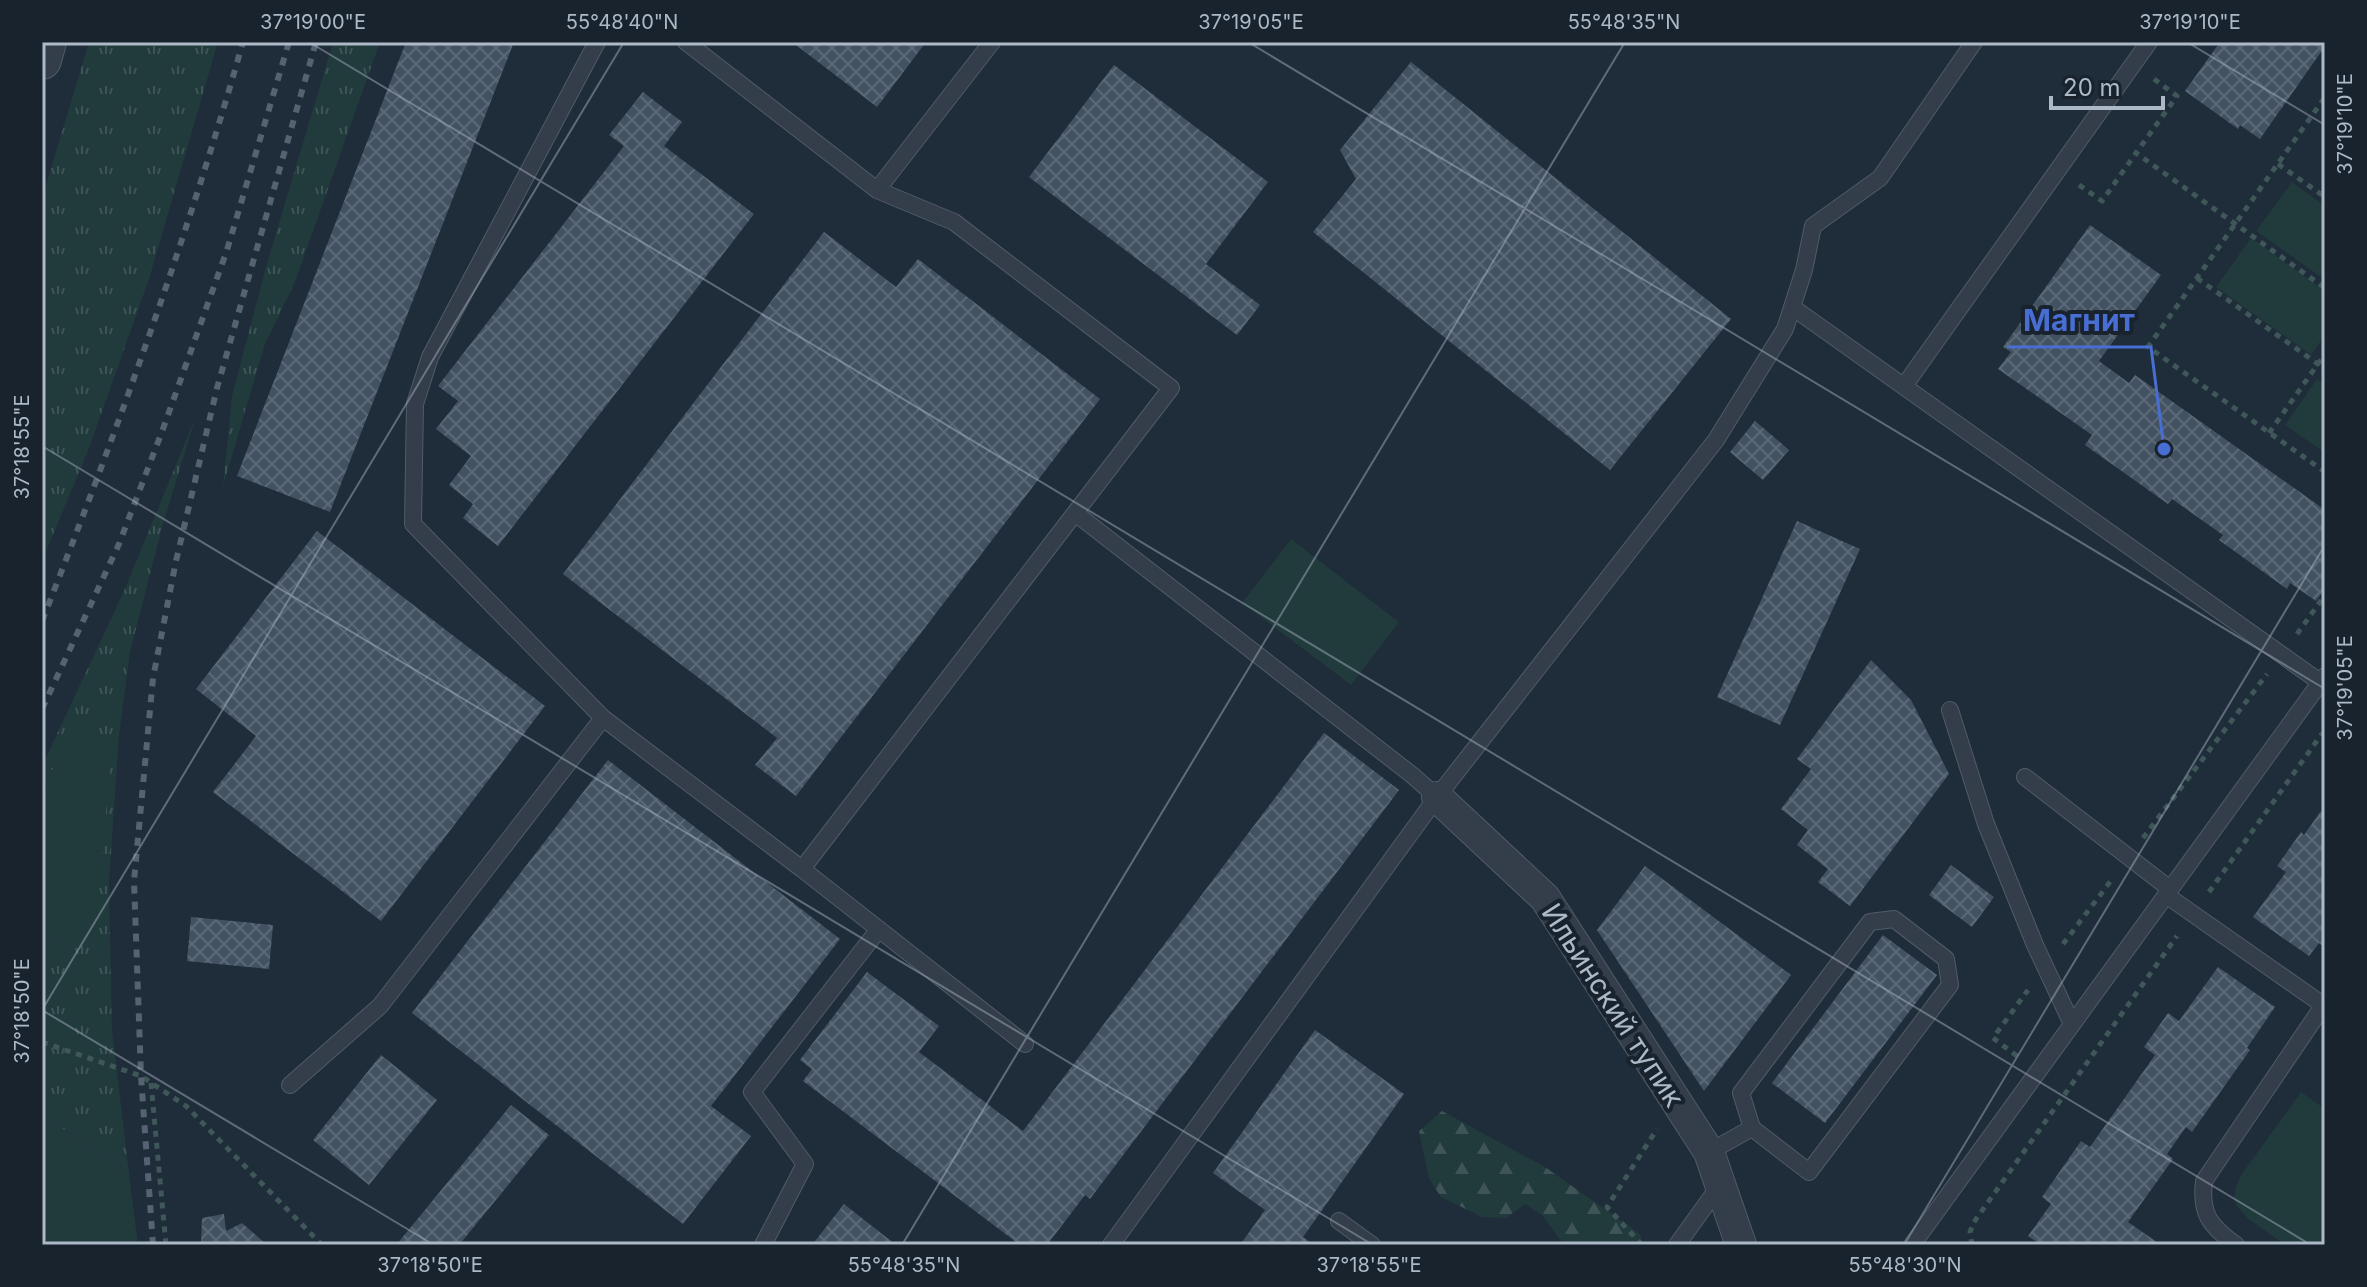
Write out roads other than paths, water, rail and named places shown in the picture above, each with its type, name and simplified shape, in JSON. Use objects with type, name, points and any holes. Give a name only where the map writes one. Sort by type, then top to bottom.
[{"type":"street","points":[[42,60],[47,42]]},
{"type":"street","name":"Ильинский тупик","points":[[1437,797],[1545,898],[1709,1152],[1741,1245]]},
{"type":"lane","points":[[597,42],[430,357],[415,404],[413,524],[603,718],[1025,1044]]},
{"type":"lane","points":[[686,42],[877,190],[954,222],[1171,388],[802,869]]},
{"type":"lane","points":[[877,190],[992,42]]},
{"type":"lane","points":[[1111,1245],[1437,797],[1716,440],[1785,329],[1804,270],[1813,226],[1880,178],[1974,42]]},
{"type":"lane","points":[[1904,386],[2149,42]]},
{"type":"lane","points":[[1792,307],[2281,655],[2323,679],[1916,1244]]},
{"type":"lane","points":[[1075,513],[1437,797]]},
{"type":"lane","points":[[1950,710],[1986,824],[2072,1024]]},
{"type":"lane","points":[[290,1085],[380,1006],[603,718]]},
{"type":"lane","points":[[2025,777],[2129,857],[2193,913],[2324,1004],[2204,1181],[2202,1200],[2205,1212],[2221,1234],[2236,1245]]},
{"type":"lane","points":[[1894,919],[1946,959],[1950,985],[1809,1172],[1752,1128],[1741,1093],[1870,922],[1894,919]]},
{"type":"lane","points":[[763,1245],[805,1164],[752,1092],[879,929]]},
{"type":"lane","points":[[1709,1152],[1752,1128]]},
{"type":"lane","points":[[1677,1245],[1720,1185]]},
{"type":"lane","points":[[1339,1221],[1372,1245]]},
{"type":"railway","points":[[42,621],[150,334],[199,189],[243,42]]},
{"type":"railway","points":[[42,709],[119,544],[163,429],[227,250],[289,42]]},
{"type":"railway","points":[[153,1245],[141,1076],[134,881],[153,678],[176,561],[217,388],[316,42]]},
{"type":"place","name":"Магнит","points":[[2164,449]]}]
